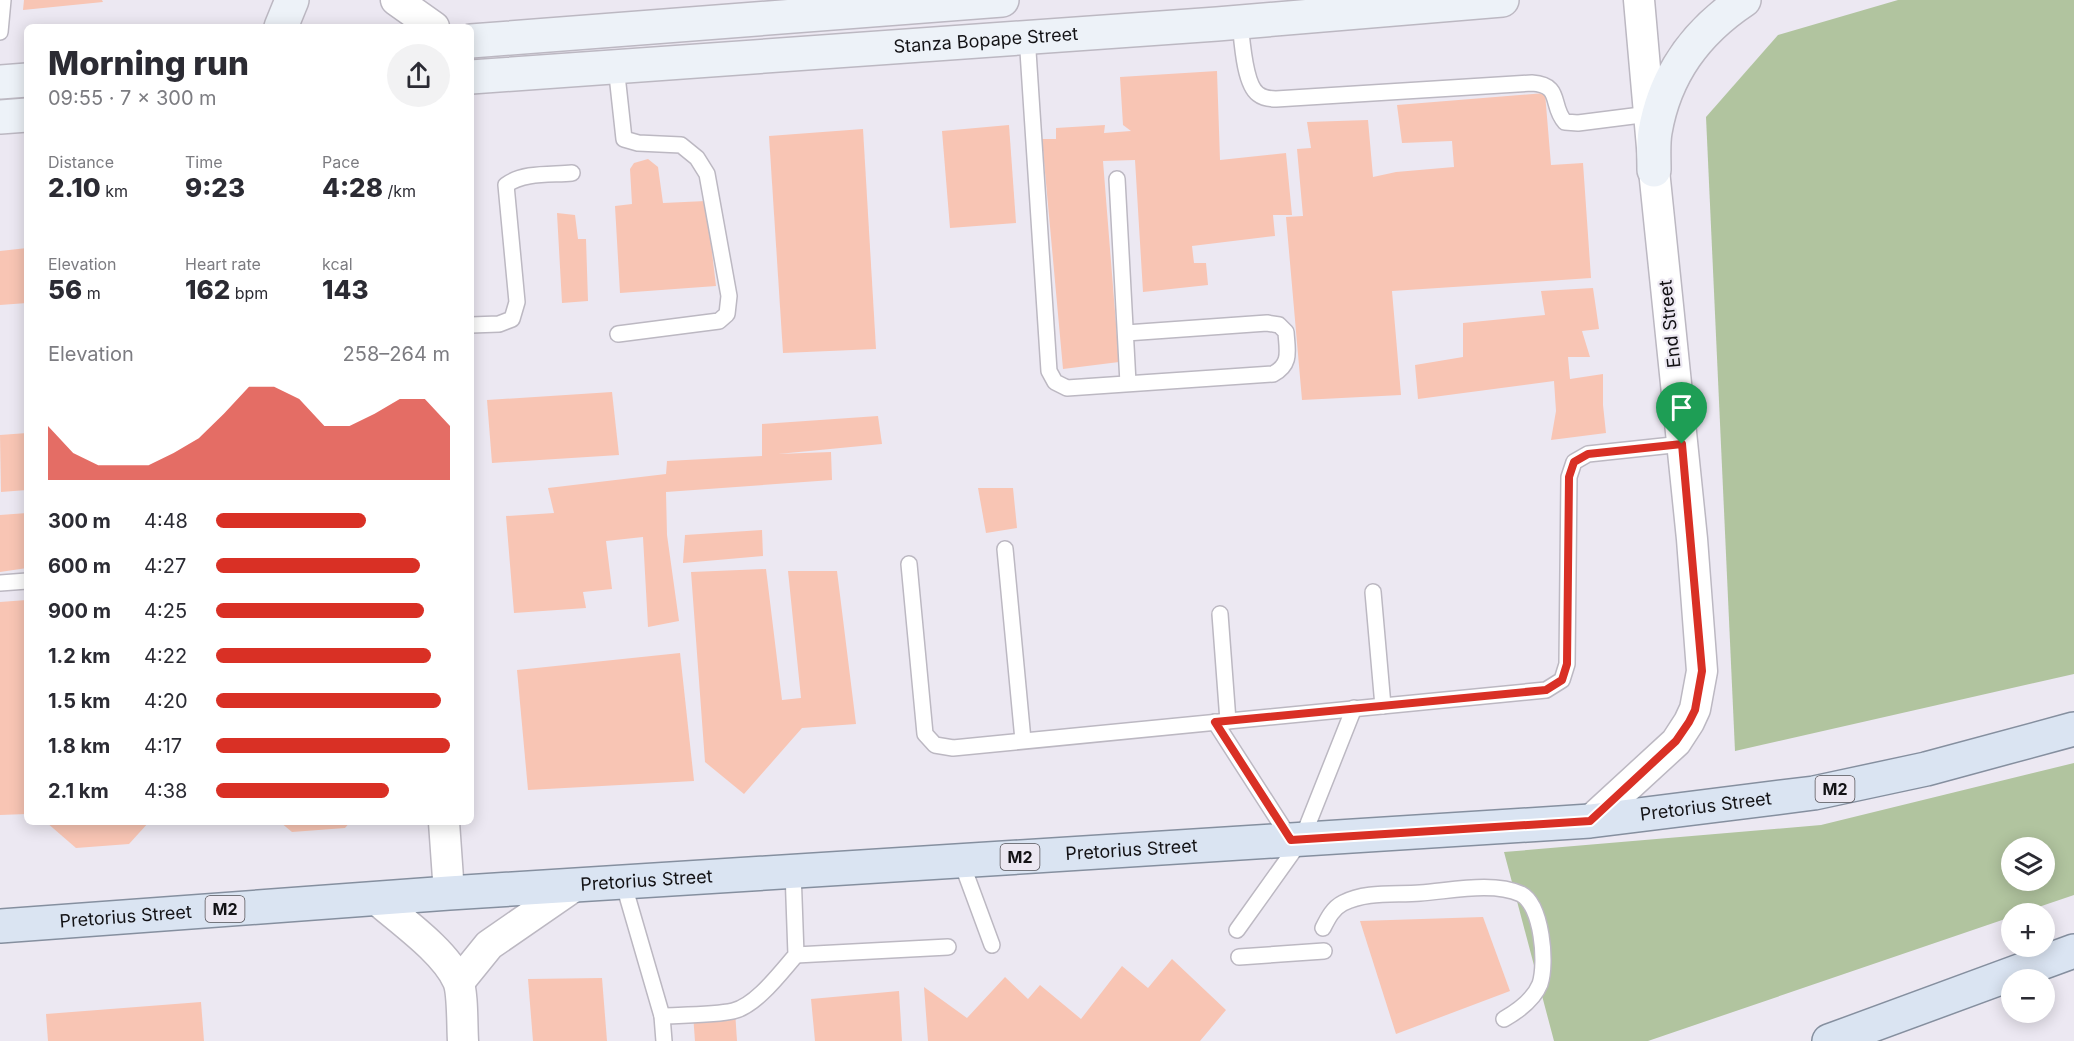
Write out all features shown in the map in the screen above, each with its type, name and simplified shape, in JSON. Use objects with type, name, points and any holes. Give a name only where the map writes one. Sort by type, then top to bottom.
[{"type":"main road","points":[[282,24],[292,0]]},
{"type":"main road","name":"Stanza Bopape Street","points":[[474,41],[1002,0]]},
{"type":"main road","name":"Stanza Bopape Street","points":[[474,77],[1240,22],[1407,3],[1502,0]]},
{"type":"main road","points":[[1654,170],[1655,134],[1662,101],[1676,71],[1703,33],[1720,16],[1744,0]]},
{"type":"main road","points":[[0,82],[24,80]]},
{"type":"main road","points":[[0,117],[24,115]]},
{"type":"main road","name":"Pretorius Street","points":[[0,926],[449,893],[1590,821],[1814,793],[1926,769],[2074,729]]},
{"type":"main road","points":[[1829,1041],[2074,951]]},
{"type":"street","points":[[396,0],[430,24]]},
{"type":"street","name":"End Street","points":[[1590,821],[1676,741],[1689,722],[1700,690],[1701,646],[1639,0]]},
{"type":"street","points":[[444,825],[449,893]]},
{"type":"street","points":[[459,982],[489,945],[576,885]]},
{"type":"street","points":[[375,898],[438,953],[459,982],[463,1041]]},
{"type":"lane","points":[[0,32],[3,0]]},
{"type":"lane","points":[[1240,22],[1246,69],[1254,90],[1266,98],[1532,83],[1549,87],[1556,100],[1560,117],[1565,122],[1578,123],[1649,114]]},
{"type":"lane","points":[[1028,36],[1049,371],[1055,382],[1067,388],[1273,374],[1282,369],[1288,358],[1286,332],[1279,325],[1267,322],[1126,333]]},
{"type":"lane","points":[[616,66],[624,139],[638,143],[681,145],[697,158],[706,174],[729,296],[727,314],[719,321],[618,334]]},
{"type":"lane","points":[[474,325],[499,324],[512,319],[517,302],[506,185],[527,176],[572,173]]},
{"type":"lane","points":[[1117,178],[1128,383]]},
{"type":"lane","points":[[909,564],[925,734],[935,746],[953,748],[1546,690],[1562,680],[1567,664],[1569,477],[1574,462],[1588,454],[1682,444]]},
{"type":"lane","points":[[1005,549],[1023,740]]},
{"type":"lane","points":[[0,583],[24,581]]},
{"type":"lane","points":[[1373,592],[1383,706]]},
{"type":"lane","points":[[1221,614],[1222,721],[1297,840]]},
{"type":"lane","points":[[1237,930],[1297,840],[1354,708]]},
{"type":"lane","points":[[961,861],[992,945]]},
{"type":"lane","points":[[793,872],[796,955]]},
{"type":"lane","points":[[622,882],[662,1016],[664,1041]]},
{"type":"lane","points":[[1323,928],[1337,907],[1353,899],[1372,895],[1478,888],[1513,891],[1523,895],[1536,911],[1542,950],[1540,983],[1534,994],[1517,1011],[1504,1019]]},
{"type":"lane","points":[[662,1016],[735,1011],[760,994],[796,955],[948,947]]},
{"type":"lane","points":[[1239,957],[1324,951]]},
{"type":"green space","points":[[1898,0],[2074,0],[2074,674],[1735,751],[1706,117],[1778,35]]},
{"type":"green space","points":[[2074,763],[2074,895],[2050,903],[2001,903],[2001,920],[1648,1041],[1554,1041],[1504,852],[1821,825]]},
{"type":"building","points":[[24,0],[102,0],[103,2],[23,10]]},
{"type":"building","points":[[1217,71],[1220,160],[1286,153],[1292,215],[1273,215],[1275,236],[1192,246],[1194,263],[1206,263],[1208,285],[1143,292],[1135,160],[1103,161],[1119,362],[1063,369],[1042,139],[1056,139],[1056,128],[1105,125],[1104,133],[1131,131],[1123,125],[1120,77]]},
{"type":"building","points":[[1545,93],[1551,165],[1583,163],[1591,278],[1392,291],[1401,395],[1302,400],[1286,217],[1303,216],[1297,149],[1311,148],[1307,122],[1368,120],[1373,177],[1396,172],[1454,167],[1452,141],[1402,143],[1397,105]]},
{"type":"building","points":[[1009,125],[1016,223],[950,228],[942,131]]},
{"type":"building","points":[[863,129],[876,349],[783,353],[769,136]]},
{"type":"building","points":[[648,159],[658,167],[663,203],[706,201],[716,286],[620,293],[615,206],[632,204],[630,169],[634,163]]},
{"type":"building","points":[[557,213],[575,215],[578,239],[586,239],[588,301],[562,303]]},
{"type":"building","points":[[24,248],[24,303],[0,305],[0,251]]},
{"type":"building","points":[[1593,288],[1599,329],[1582,331],[1590,357],[1568,357],[1570,379],[1603,374],[1606,433],[1551,440],[1556,411],[1554,381],[1418,399],[1415,365],[1463,357],[1463,323],[1545,315],[1541,291]]},
{"type":"building","points":[[612,392],[619,455],[492,463],[487,400]]},
{"type":"building","points":[[878,416],[882,444],[778,454],[831,452],[832,480],[666,492],[667,535],[679,621],[648,627],[643,537],[606,541],[612,589],[583,592],[586,608],[514,613],[506,516],[554,513],[548,488],[666,474],[667,461],[762,456],[762,424]]},
{"type":"building","points":[[24,433],[24,490],[1,492],[0,435]]},
{"type":"building","points":[[978,488],[1013,488],[1017,528],[986,533]]},
{"type":"building","points":[[24,513],[24,568],[0,572],[0,515]]},
{"type":"building","points":[[762,530],[763,556],[683,563],[685,535]]},
{"type":"building","points":[[766,569],[782,700],[801,698],[788,571],[837,571],[856,724],[802,728],[744,794],[705,762],[691,572]]},
{"type":"building","points":[[24,600],[24,814],[0,815],[0,602]]},
{"type":"building","points":[[680,653],[694,781],[528,790],[517,670]]},
{"type":"building","points":[[49,825],[146,825],[129,844],[76,848]]},
{"type":"building","points":[[284,825],[348,825],[345,828],[292,832]]},
{"type":"building","points":[[1483,917],[1510,991],[1396,1034],[1360,921]]},
{"type":"building","points":[[1172,959],[1226,1010],[1200,1041],[928,1041],[924,987],[967,1018],[1005,977],[1028,999],[1040,985],[1081,1019],[1122,966],[1148,988]]},
{"type":"building","points":[[602,978],[607,1041],[533,1041],[528,979]]},
{"type":"building","points":[[899,991],[902,1041],[815,1041],[811,999]]},
{"type":"building","points":[[201,1002],[204,1041],[48,1041],[46,1014]]},
{"type":"building","points":[[735,1011],[737,1041],[695,1041],[693,1014]]},
{"type":"route","points":[[1682,444],[1702,671],[1695,710],[1676,741],[1665,753],[1590,821],[1291,840],[1215,722],[1546,690],[1562,680],[1567,664],[1569,477],[1574,462],[1588,454],[1682,444]]}]
